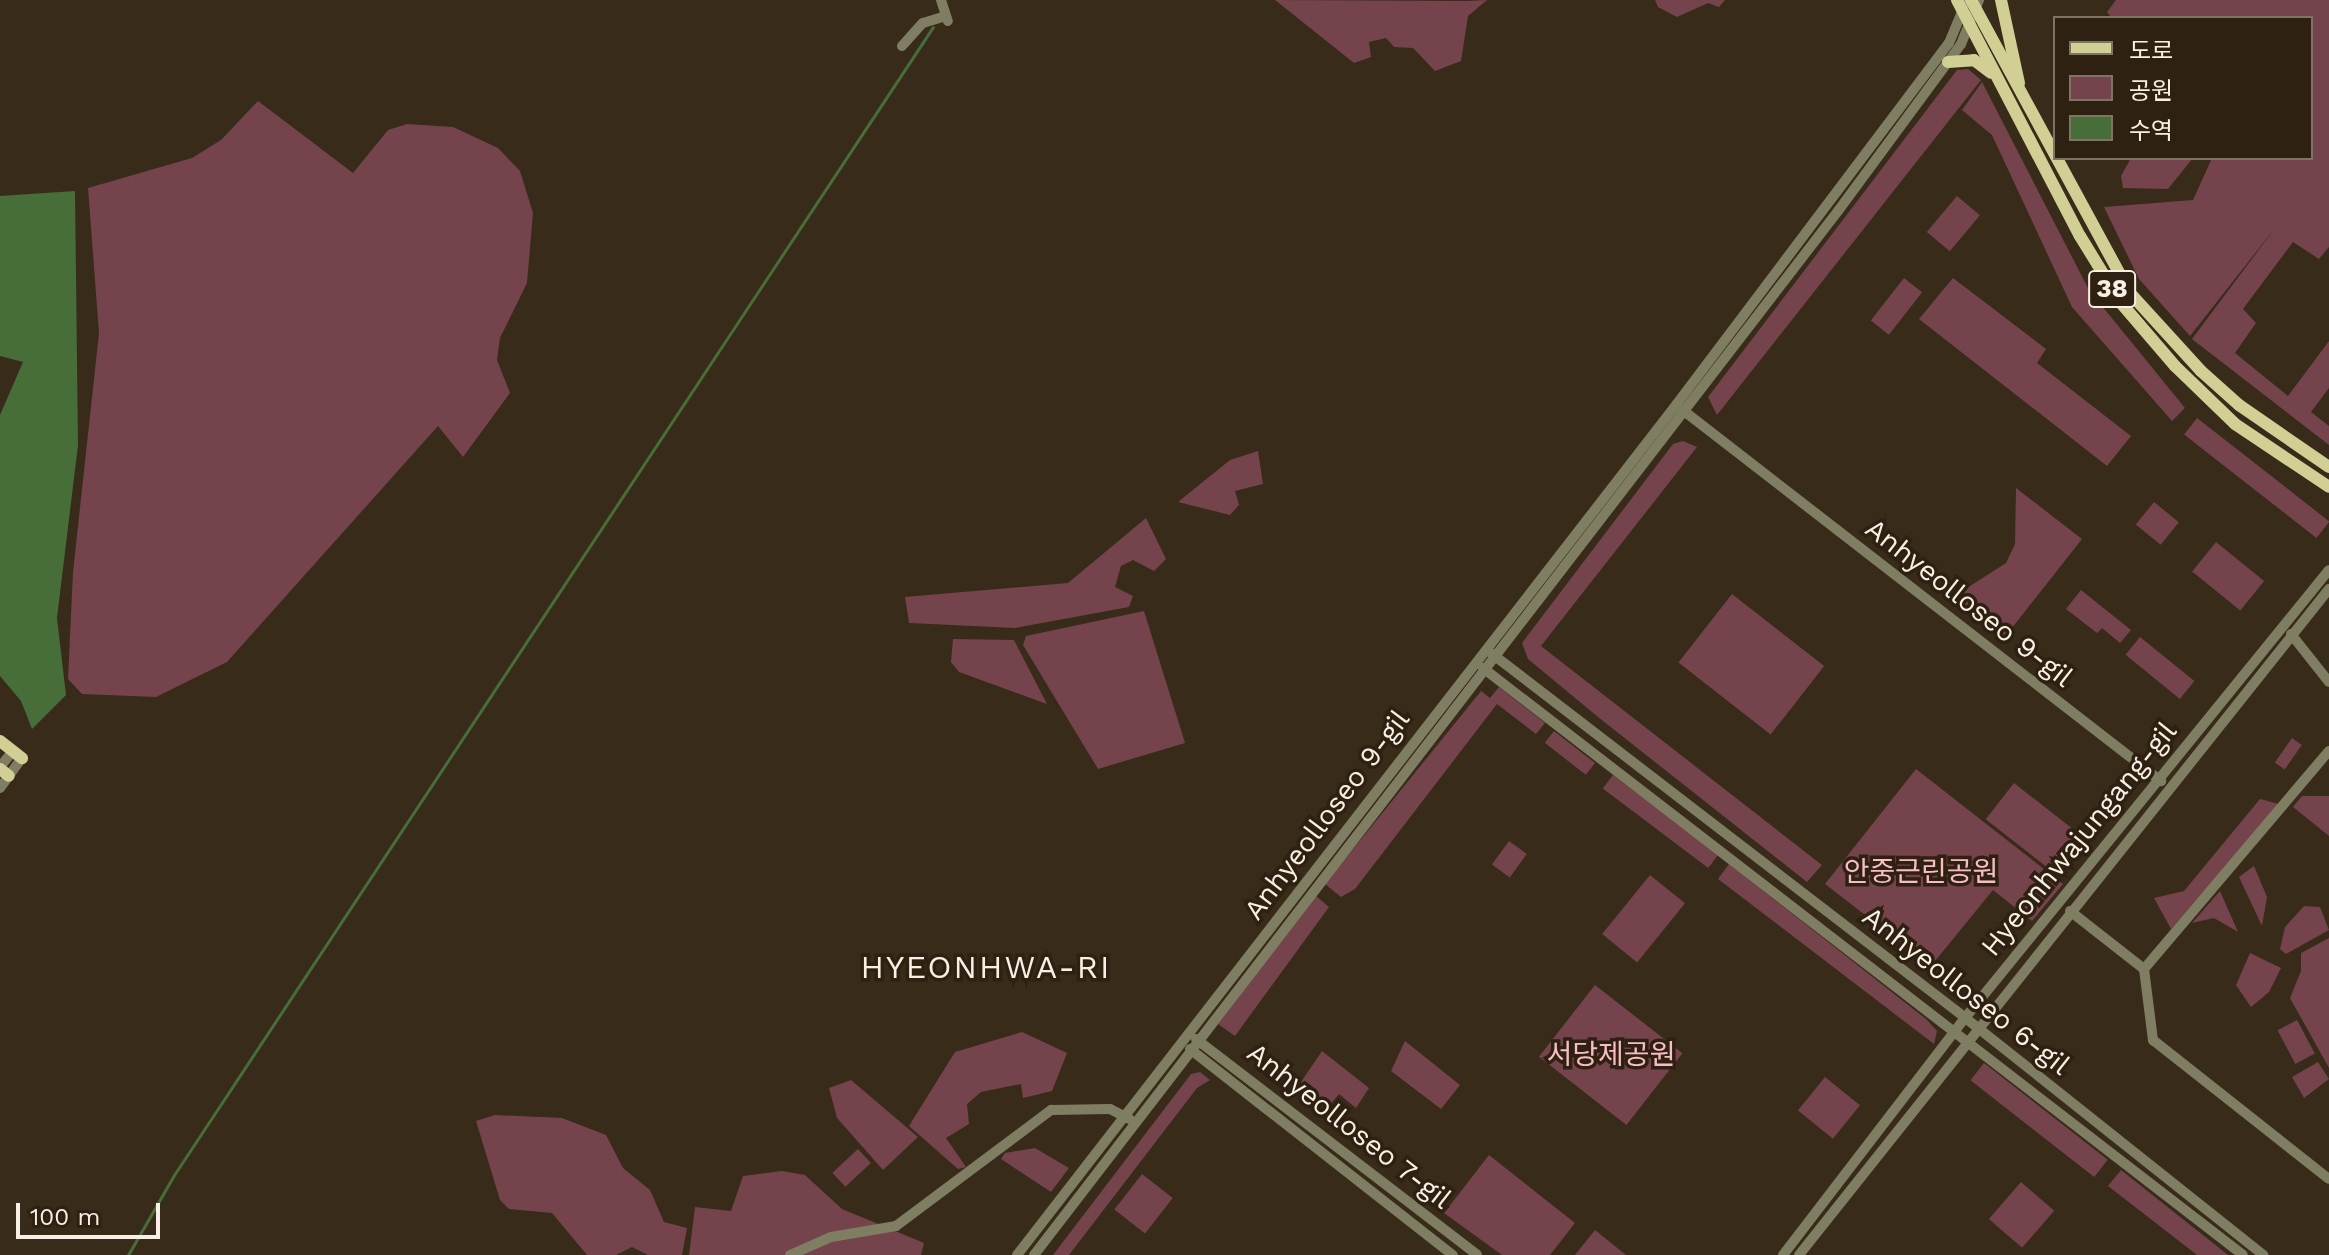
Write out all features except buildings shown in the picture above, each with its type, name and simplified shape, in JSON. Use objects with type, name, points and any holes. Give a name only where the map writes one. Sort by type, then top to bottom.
[{"type":"main road","name":"38","points":[[1957,0],[1972,5],[2053,154]]},
{"type":"main road","points":[[2001,0],[2024,102]]},
{"type":"main road","name":"38","points":[[1972,5],[1971,28],[2121,303],[2175,366],[2235,424],[2329,487]]},
{"type":"main road","points":[[1948,62],[1974,60],[1997,78]]},
{"type":"main road","name":"38","points":[[2056,160],[2130,293],[2201,371],[2239,405],[2329,467]]},
{"type":"main road","points":[[0,741],[17,754]]},
{"type":"street","points":[[902,46],[923,23],[947,19],[941,0]]},
{"type":"street","name":"Anhyeolloseo 9-gil","points":[[1017,1255],[1125,1117],[1192,1043],[1475,662],[1680,408],[1949,43],[1972,5]]},
{"type":"street","points":[[1034,1255],[1136,1123],[1192,1043],[1486,670],[1680,408],[1948,62],[1971,28]]},
{"type":"street","name":"Anhyeolloseo 9-gil","points":[[1680,408],[2169,787]]},
{"type":"street","name":"Hyeonhwajungang-gil","points":[[1783,1255],[1956,1029],[2329,570]]},
{"type":"street","points":[[1799,1255],[1968,1038],[2329,589]]},
{"type":"street","points":[[2289,620],[2291,637],[2329,682]]},
{"type":"street","name":"Anhyeolloseo 6-gil","points":[[1486,649],[1977,1027],[2263,1255]]},
{"type":"street","name":"Anhyeolloseo 6-gil","points":[[1475,662],[1968,1038],[2243,1255]]},
{"type":"street","points":[[2144,969],[2329,751]]},
{"type":"street","points":[[0,788],[3,771],[17,754]]},
{"type":"street","points":[[2070,911],[2144,969],[2153,1040],[2329,1179]]},
{"type":"street","name":"Anhyeolloseo 7-gil","points":[[1192,1043],[1453,1255]]},
{"type":"street","name":"Anhyeolloseo 7-gil","points":[[1192,1043],[1477,1255]]},
{"type":"street","points":[[790,1255],[831,1237],[896,1226],[1051,1110],[1082,1106],[1125,1117],[1136,1123]]},
{"type":"green space","points":[[1275,0],[1487,0],[1468,16],[1461,61],[1435,71],[1413,48],[1394,47],[1386,38],[1369,42],[1371,57],[1354,63]]},
{"type":"green space","points":[[1655,0],[1725,0],[1719,7],[1708,3],[1677,17],[1658,7]]},
{"type":"green space","points":[[2116,0],[2329,0],[2329,247],[2319,259],[2293,242],[2243,309],[2256,323],[2235,353],[2288,396],[2329,341],[2329,388],[2311,412],[2329,426],[2329,445],[2192,339],[2275,228],[2190,336],[2139,279],[2104,207],[2193,200],[2211,160],[2313,160],[2313,16],[2110,16],[2107,12]]},
{"type":"green space","points":[[1968,69],[1981,80],[1717,415],[1708,397],[1957,70]]},
{"type":"green space","points":[[1982,82],[2089,290],[2185,408],[2172,421],[2072,307],[1992,135],[1962,110]]},
{"type":"green space","points":[[258,101],[353,173],[388,130],[407,124],[453,127],[498,148],[520,171],[533,213],[527,283],[500,338],[497,360],[510,393],[463,457],[438,426],[227,662],[156,697],[82,694],[68,679],[73,572],[99,333],[88,188],[192,158],[221,140]]},
{"type":"green space","points":[[2130,160],[2191,160],[2168,189],[2123,188],[2121,176]]},
{"type":"green space","points":[[1957,196],[1980,215],[1950,251],[1927,232]]},
{"type":"green space","points":[[1904,278],[1922,292],[1889,335],[1871,321]]},
{"type":"green space","points":[[1953,278],[2046,349],[2037,363],[2131,436],[2107,466],[1919,319]]},
{"type":"green space","points":[[2197,418],[2329,521],[2316,538],[2184,435]]},
{"type":"green space","points":[[1683,441],[1697,447],[1541,646],[1822,865],[1807,882],[1528,659],[1522,643],[1673,444]]},
{"type":"green space","points":[[1258,451],[1263,484],[1235,491],[1239,505],[1230,515],[1178,502],[1230,460]]},
{"type":"green space","points":[[2016,488],[2082,539],[2004,638],[1942,587],[1970,586],[2006,563],[2015,544]]},
{"type":"green space","points":[[2154,502],[2179,522],[2161,545],[2136,525]]},
{"type":"green space","points":[[1146,518],[1166,559],[1154,571],[1133,560],[1121,566],[1115,587],[1133,596],[1129,607],[1015,628],[909,623],[905,597],[1068,583]]},
{"type":"green space","points":[[2216,542],[2264,581],[2240,611],[2192,572]]},
{"type":"green space","points":[[2081,590],[2131,630],[2120,643],[2102,628],[2097,633],[2066,609]]},
{"type":"green space","points":[[1732,594],[1824,666],[1771,735],[1678,663]]},
{"type":"green space","points":[[1144,611],[1185,743],[1098,769],[1023,645],[1026,636]]},
{"type":"green space","points":[[2140,637],[2194,681],[2180,699],[2126,655]]},
{"type":"green space","points":[[953,639],[1014,640],[1047,704],[959,672],[951,662]]},
{"type":"green space","points":[[1499,687],[1545,723],[1536,734],[1497,704],[1355,889],[1341,897],[1325,884],[1481,691],[1490,698]]},
{"type":"green space","points":[[1554,731],[1595,763],[1586,775],[1545,743]]},
{"type":"green space","points":[[2292,738],[2302,745],[2285,769],[2275,763]]},
{"type":"green space","name":"안중근린공원","points":[[1916,769],[2063,884],[2032,921],[1993,890],[1931,966],[1825,884]]},
{"type":"green space","points":[[1613,775],[1718,854],[1708,868],[1603,789]]},
{"type":"green space","points":[[2014,783],[2085,838],[2057,875],[1986,819]]},
{"type":"green space","points":[[2302,796],[2329,796],[2329,836],[2293,807]]},
{"type":"green space","points":[[2260,799],[2279,804],[2171,929],[2154,898],[2184,891]]},
{"type":"green space","points":[[1509,841],[1527,854],[1510,877],[1492,864]]},
{"type":"green space","points":[[1729,864],[1926,1019],[1937,1031],[1934,1044],[1718,879]]},
{"type":"green space","points":[[2254,866],[2267,897],[2262,926],[2239,877]]},
{"type":"green space","points":[[1650,875],[1685,903],[1637,962],[1602,934]]},
{"type":"green space","points":[[2220,891],[2238,932],[2214,918],[2192,923]]},
{"type":"green space","points":[[1316,896],[1329,907],[1235,1036],[1218,1024]]},
{"type":"green space","points":[[2304,906],[2320,907],[2329,930],[2286,954],[2280,949],[2285,927]]},
{"type":"green space","points":[[2329,938],[2329,1068],[2290,998],[2301,971],[2301,953]]},
{"type":"green space","points":[[2250,953],[2281,968],[2269,992],[2251,1007],[2236,985]]},
{"type":"green space","name":"서당제공원","points":[[1595,985],[1682,1053],[1626,1125],[1539,1057]]},
{"type":"green space","points":[[2297,1020],[2315,1054],[2295,1064],[2278,1030]]},
{"type":"green space","points":[[1022,1032],[1067,1053],[1052,1091],[1023,1098],[1021,1084],[981,1092],[967,1104],[969,1124],[946,1138],[966,1167],[958,1169],[909,1126],[955,1052]]},
{"type":"green space","points":[[1405,1041],[1460,1085],[1441,1109],[1391,1071]]},
{"type":"green space","points":[[1322,1051],[1369,1088],[1356,1108],[1339,1094],[1330,1105],[1301,1082]]},
{"type":"green space","points":[[2318,1062],[2329,1079],[2304,1098],[2292,1077]]},
{"type":"green space","points":[[1984,1063],[2108,1160],[2094,1177],[1970,1080]]},
{"type":"green space","points":[[1200,1072],[1210,1080],[1197,1088],[1069,1255],[1053,1255],[1191,1074]]},
{"type":"green space","points":[[1825,1077],[1860,1105],[1833,1139],[1798,1110]]},
{"type":"green space","points":[[851,1080],[918,1137],[883,1170],[837,1118],[829,1088]]},
{"type":"green space","points":[[495,1115],[562,1118],[606,1135],[623,1168],[650,1190],[664,1222],[687,1228],[682,1255],[648,1255],[632,1247],[616,1255],[587,1255],[552,1213],[509,1209],[500,1200],[476,1121]]},
{"type":"green space","points":[[1035,1148],[1069,1168],[1051,1192],[1001,1159],[1005,1153]]},
{"type":"green space","points":[[858,1149],[871,1163],[845,1187],[832,1173]]},
{"type":"green space","points":[[1489,1155],[1575,1223],[1550,1255],[1502,1255],[1444,1213]]},
{"type":"green space","points":[[2121,1170],[2228,1255],[2197,1255],[2108,1186]]},
{"type":"green space","points":[[782,1171],[805,1175],[842,1209],[924,1243],[921,1255],[689,1255],[695,1207],[731,1211],[743,1176]]},
{"type":"green space","points":[[1142,1174],[1173,1198],[1145,1233],[1114,1209]]},
{"type":"green space","points":[[2021,1182],[2054,1211],[2022,1248],[1989,1219]]},
{"type":"green space","points":[[1595,1230],[1626,1255],[1575,1255]]},
{"type":"water","points":[[75,191],[78,445],[57,618],[66,695],[32,729],[21,701],[0,676],[0,415],[23,362],[0,356],[0,196]]},
{"type":"waterway","points":[[128,1255],[174,1175],[933,27]]},
{"type":"district","name":"HYEONHWA-RI","points":[[986,967]]}]
